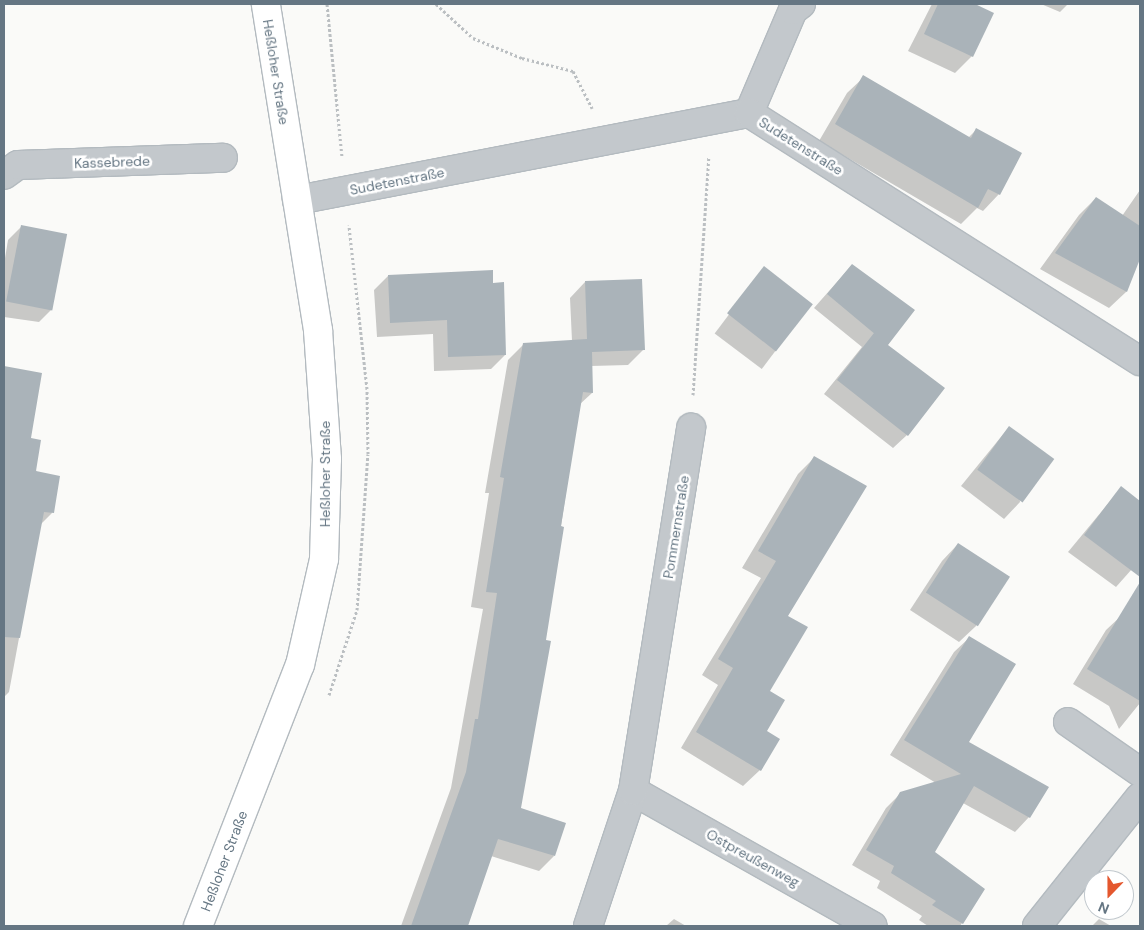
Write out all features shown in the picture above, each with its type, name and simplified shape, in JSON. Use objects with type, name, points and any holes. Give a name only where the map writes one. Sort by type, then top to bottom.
[{"type":"main road","name":"Heßloher Straße","points":[[198,926],[300,665],[324,559],[327,459],[318,330],[266,4]]},
{"type":"street","points":[[749,113],[793,10],[801,4]]},
{"type":"street","name":"Sudetenstraße","points":[[297,200],[749,113],[1140,361]]},
{"type":"street","name":"Kassebrede","points":[[4,174],[18,165],[223,158]]},
{"type":"street","name":"Pommernstraße","points":[[588,926],[633,791],[692,428]]},
{"type":"street","points":[[1068,722],[1140,772]]},
{"type":"street","name":"Ostpreußenweg","points":[[633,791],[874,926]]},
{"type":"street","points":[[1037,926],[1140,797]]},
{"type":"path","points":[[436,4],[473,38],[522,58],[573,71],[594,113]]},
{"type":"path","points":[[692,428],[711,119]]},
{"type":"building","points":[[938,4],[975,4],[994,13],[973,57],[924,34]]},
{"type":"building","points":[[863,75],[971,138],[976,128],[1022,153],[1000,195],[988,189],[978,208],[835,124]]},
{"type":"building","points":[[1096,197],[1140,226],[1140,259],[1127,292],[1055,253]]},
{"type":"building","points":[[21,225],[67,234],[52,311],[6,302]]},
{"type":"building","points":[[852,264],[915,310],[888,345],[945,388],[908,436],[837,380],[874,333],[827,294]]},
{"type":"building","points":[[764,266],[813,304],[776,351],[727,313]]},
{"type":"building","points":[[493,270],[493,283],[504,282],[506,355],[448,357],[447,320],[390,323],[388,275]]},
{"type":"building","points":[[642,279],[645,350],[592,352],[593,393],[583,392],[561,526],[564,527],[546,640],[551,641],[521,808],[566,823],[555,856],[498,839],[468,926],[411,926],[466,772],[475,719],[478,719],[497,593],[486,592],[504,478],[500,477],[523,343],[587,339],[585,281]]},
{"type":"building","points":[[4,366],[42,373],[31,438],[41,440],[36,471],[60,476],[54,513],[44,512],[20,638],[4,637]]},
{"type":"building","points":[[1009,426],[1054,459],[1023,503],[977,470]]},
{"type":"building","points":[[814,456],[867,486],[788,616],[808,627],[770,691],[785,700],[767,731],[780,739],[761,771],[696,732],[733,668],[718,659],[776,561],[758,551]]},
{"type":"building","points":[[1121,486],[1140,501],[1140,577],[1084,535]]},
{"type":"building","points":[[958,543],[1010,577],[978,626],[926,592]]},
{"type":"building","points":[[1140,582],[1140,701],[1087,669]]},
{"type":"building","points":[[969,636],[1016,664],[969,742],[1049,787],[1030,818],[974,786],[935,852],[985,889],[963,924],[932,905],[936,901],[891,873],[894,866],[866,850],[900,792],[961,774],[904,740]]}]
